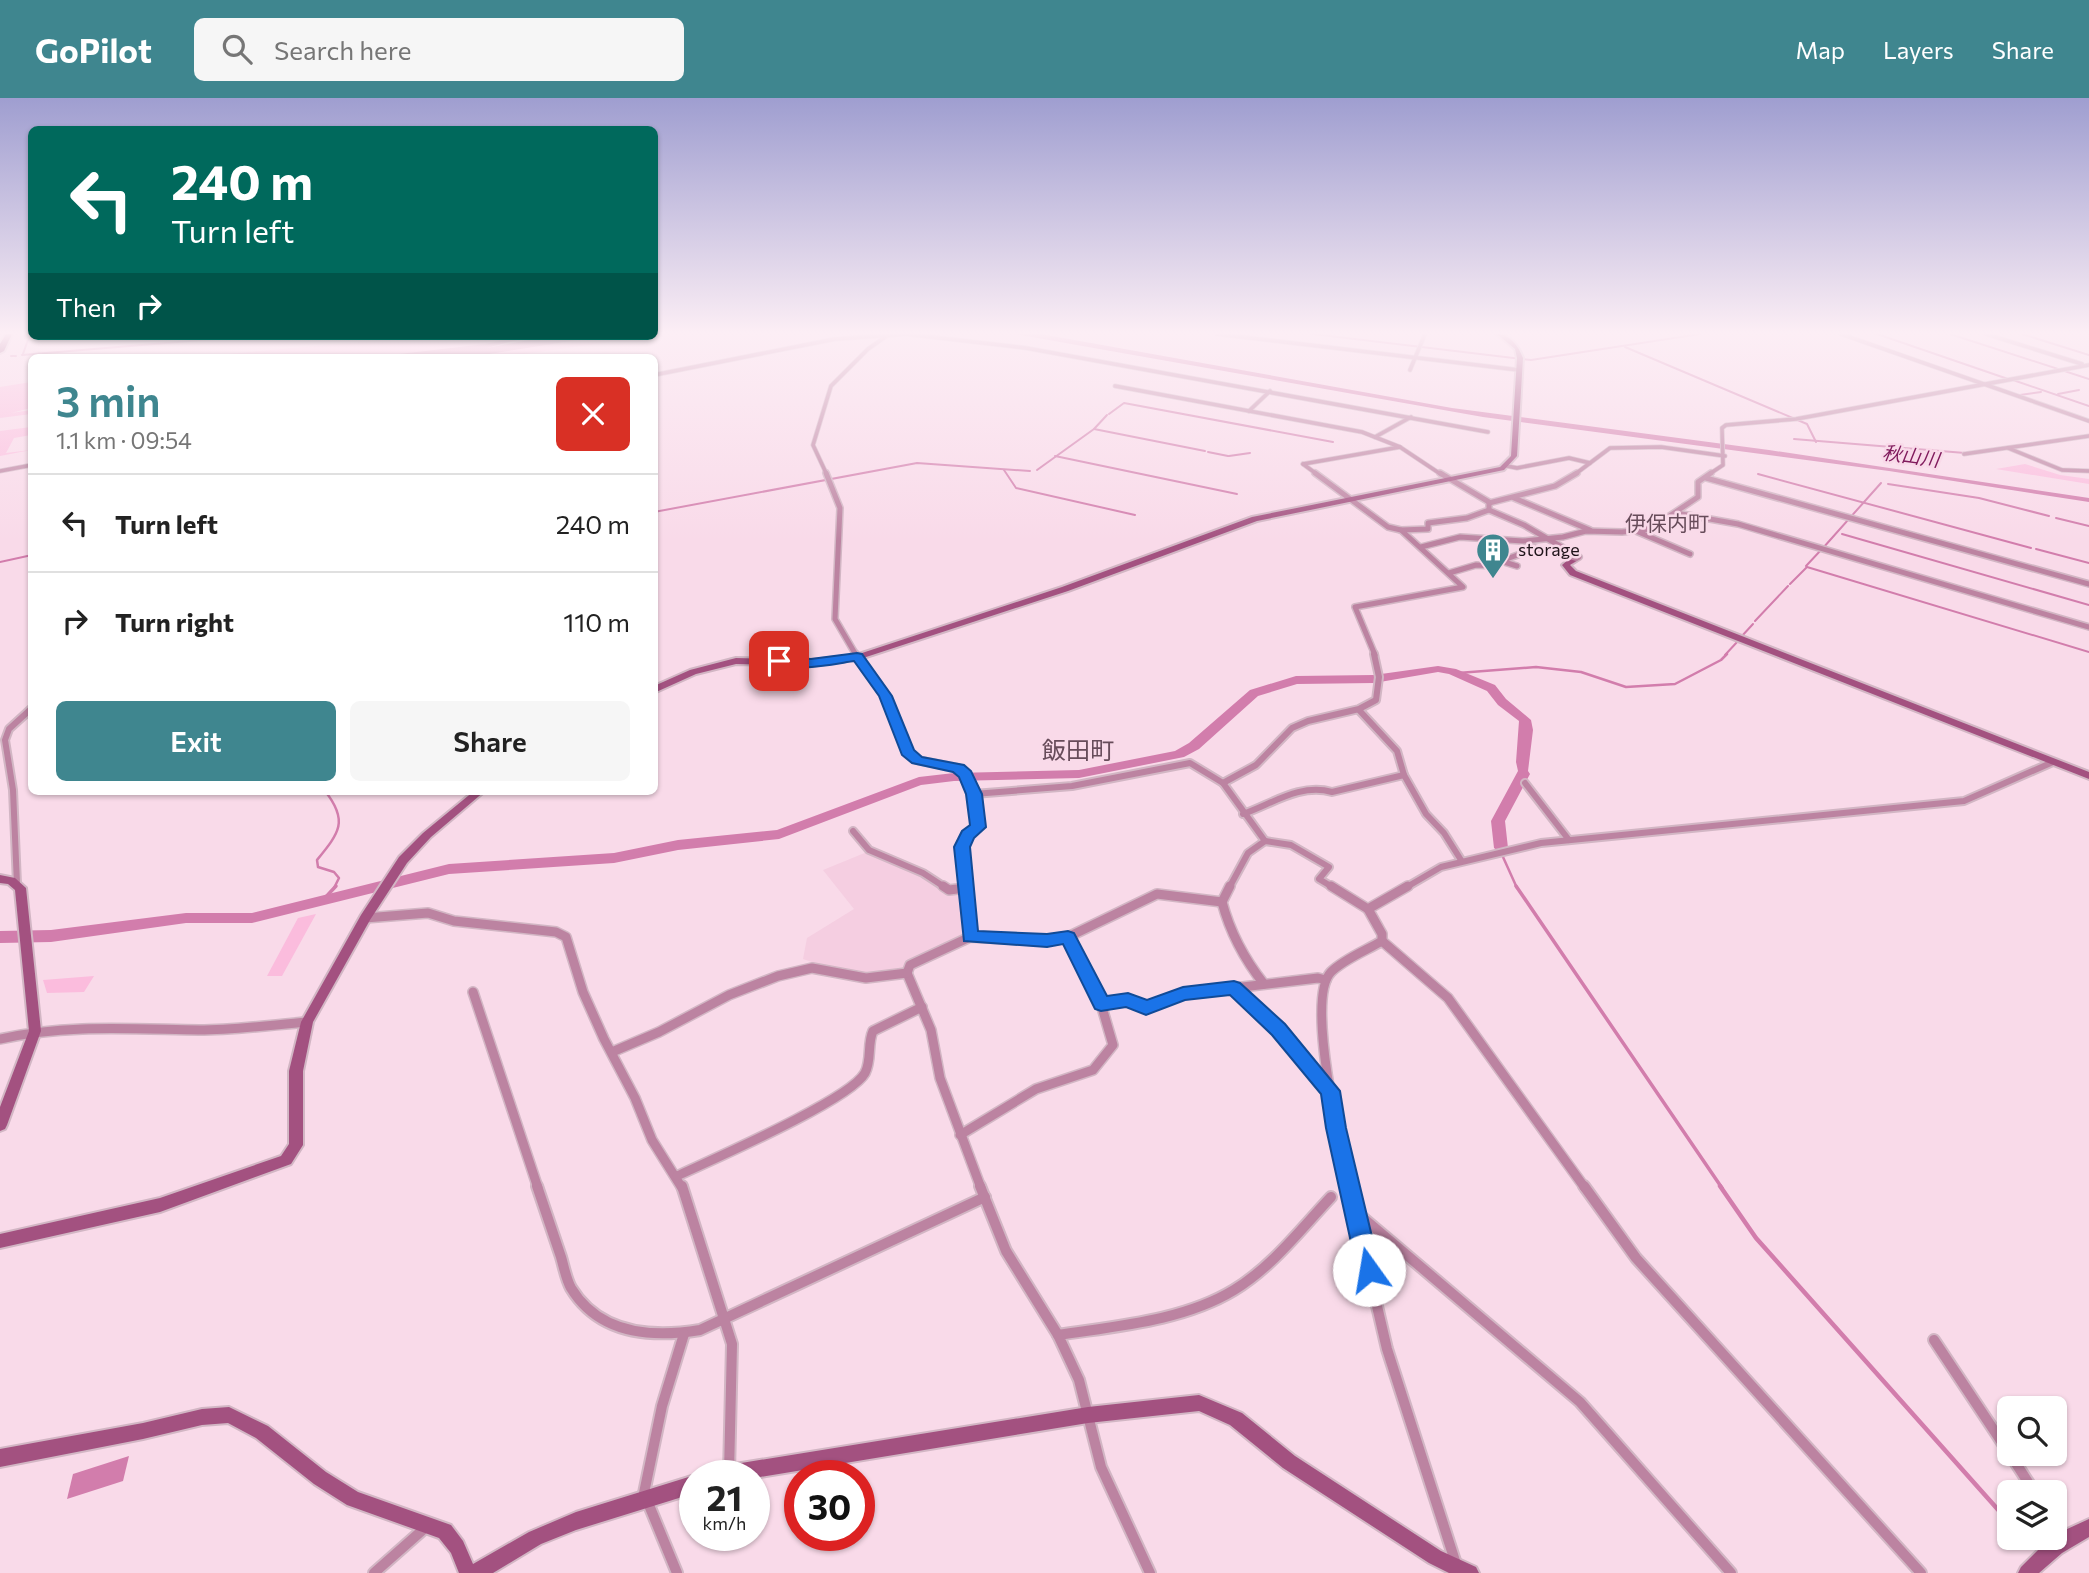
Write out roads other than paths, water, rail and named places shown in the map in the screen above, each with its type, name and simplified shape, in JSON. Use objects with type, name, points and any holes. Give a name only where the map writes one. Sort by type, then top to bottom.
[{"type":"street","points":[[826,403],[813,445],[838,498],[834,615],[857,657],[885,696],[907,752],[917,760],[963,771],[970,782],[978,827],[967,835],[962,847],[970,937]]},
{"type":"street","points":[[1205,403],[1375,436],[1401,447],[1489,507],[1579,557],[1566,565],[1573,573],[2089,776]]},
{"type":"street","points":[[1249,411],[1258,403]]},
{"type":"street","points":[[1335,403],[1488,432]]},
{"type":"street","points":[[658,688],[693,672],[737,662],[811,663],[857,657],[1065,589],[1255,519],[1495,471],[1507,466],[1514,458],[1518,403]]},
{"type":"street","points":[[1421,547],[1460,537],[1523,541],[1591,530],[1636,531],[1656,527],[1698,497],[1696,484],[1723,465],[1725,455],[1722,428],[1730,424],[1784,421],[1882,403]]},
{"type":"street","points":[[2037,403],[2089,421]]},
{"type":"street","points":[[1375,436],[1412,417]]},
{"type":"street","points":[[1964,454],[2089,436]]},
{"type":"street","points":[[1401,447],[1303,464],[1388,527],[1401,530],[1428,529],[1428,523],[1473,519],[1489,507],[1555,486],[1614,448],[1661,447],[1725,455]]},
{"type":"street","points":[[2007,448],[2062,470],[2089,471]]},
{"type":"street","points":[[1507,466],[1517,468],[1569,458],[1590,463]]},
{"type":"street","points":[[0,471],[28,466]]},
{"type":"street","points":[[1706,478],[2089,584]]},
{"type":"street","points":[[1514,498],[1591,530]]},
{"type":"street","points":[[1676,513],[1738,524],[2089,627]]},
{"type":"street","points":[[1223,783],[1256,765],[1272,744],[1294,726],[1330,713],[1359,710],[1376,700],[1379,678],[1355,607],[1463,587],[1401,530]]},
{"type":"street","points":[[1636,531],[1690,554]]},
{"type":"street","points":[[1523,541],[1534,549],[1545,551]]},
{"type":"street","points":[[1449,573],[1476,565],[1490,567],[1534,549]]},
{"type":"street","points":[[1502,562],[1517,566]]},
{"type":"street","points":[[1359,710],[1397,751],[1404,775],[1426,814],[1444,833],[1461,860]]},
{"type":"street","points":[[0,1125],[35,1031],[20,888],[17,884],[13,790],[5,740],[9,729],[28,712]]},
{"type":"street","points":[[1368,909],[1441,867],[1461,860],[1541,843],[1964,801],[2053,762]]},
{"type":"street","points":[[974,794],[1072,786],[1190,763],[1223,783],[1265,841]]},
{"type":"street","points":[[1243,814],[1310,788],[1324,788],[1332,792],[1404,775]]},
{"type":"street","points":[[1525,783],[1569,840]]},
{"type":"street","points":[[0,1241],[160,1205],[286,1160],[296,1145],[296,1071],[307,1022],[365,918],[403,860],[427,835],[475,795]]},
{"type":"street","points":[[853,831],[869,850],[923,873],[949,890],[966,888]]},
{"type":"street","points":[[1264,985],[1249,965],[1226,917],[1223,902],[1248,853],[1265,841],[1293,844],[1329,867],[1319,879],[1368,909],[1382,934],[1382,940],[1448,998],[1636,1258],[1921,1573]]},
{"type":"street","points":[[0,878],[17,884]]},
{"type":"street","points":[[1150,1573],[1101,1467],[1079,1380],[1058,1335],[1006,1251],[960,1135],[940,1078],[931,1030],[907,973],[910,965],[970,937],[1047,941],[1068,937],[1157,894],[1223,902]]},
{"type":"street","points":[[365,918],[428,913],[454,921],[556,932],[566,937],[583,992],[638,1104],[652,1140],[677,1177],[688,1200],[732,1344],[727,1460]]},
{"type":"street","points":[[960,1135],[1036,1088],[1093,1070],[1113,1045],[1101,1004],[1068,937]]},
{"type":"street","points":[[1382,940],[1332,971],[1326,980],[1322,995],[1322,1032],[1336,1128],[1387,1349],[1463,1570]]},
{"type":"street","points":[[612,1052],[659,1032],[729,995],[778,976],[812,968],[866,978],[907,973]]},
{"type":"street","points":[[1101,1004],[1128,1000],[1146,1008],[1183,994],[1318,978],[1326,980]]},
{"type":"street","points":[[1234,988],[1278,1029],[1330,1091]]},
{"type":"street","points":[[473,992],[570,1286],[587,1309],[612,1325],[649,1334],[684,1334],[723,1321],[985,1197]]},
{"type":"street","points":[[677,1177],[775,1131],[843,1091],[863,1076],[867,1068],[867,1046],[873,1031],[922,1007]]},
{"type":"street","points":[[0,1040],[35,1031],[137,1027],[202,1030],[307,1022]]},
{"type":"street","points":[[1058,1335],[1171,1316],[1234,1290],[1279,1251],[1331,1197]]},
{"type":"street","points":[[1356,1212],[1580,1402],[1731,1573]]},
{"type":"street","points":[[677,1573],[644,1493],[651,1454],[684,1334]]},
{"type":"street","points":[[1934,1340],[1997,1436]]},
{"type":"street","points":[[770,1467],[1088,1415],[1199,1403],[1216,1408],[1236,1419],[1289,1462],[1435,1557],[1463,1570]]},
{"type":"street","points":[[0,1458],[143,1432],[202,1417],[229,1415],[262,1432],[320,1478],[353,1499],[445,1531],[457,1546],[468,1573]]},
{"type":"street","points":[[476,1573],[535,1538],[576,1521],[679,1489]]},
{"type":"street","points":[[374,1573],[429,1524]]},
{"type":"street","points":[[2067,1538],[2089,1528]]},
{"type":"street","points":[[2027,1573],[2049,1550]]},
{"type":"waterway","points":[[1109,414],[1124,403],[1333,442]]},
{"type":"waterway","points":[[1757,403],[1807,424],[1815,441]]},
{"type":"waterway","points":[[2080,403],[2089,406]]},
{"type":"waterway","points":[[1094,429],[1107,415]]},
{"type":"waterway","points":[[1056,456],[1094,429]]},
{"type":"waterway","points":[[1094,429],[1205,451]]},
{"type":"waterway","points":[[1794,439],[1815,441]]},
{"type":"waterway","name":"秋山川","points":[[1815,441],[1965,453]]},
{"type":"waterway","points":[[1208,452],[1228,456]]},
{"type":"waterway","points":[[1229,456],[1250,453]]},
{"type":"waterway","points":[[1037,470],[1056,456]]},
{"type":"waterway","points":[[1056,456],[1237,494]]},
{"type":"waterway","points":[[658,511],[917,463],[1030,471]]},
{"type":"waterway","points":[[1004,470],[1016,488],[1135,515]]},
{"type":"waterway","points":[[1758,474],[1864,503]]},
{"type":"waterway","points":[[1864,503],[1881,483]]},
{"type":"waterway","points":[[1888,484],[1979,498],[2049,516]]},
{"type":"waterway","points":[[1823,548],[1864,503]]},
{"type":"waterway","points":[[1864,503],[2031,548]]},
{"type":"waterway","points":[[2056,518],[2089,526]]},
{"type":"waterway","points":[[1842,534],[2089,605]]},
{"type":"waterway","points":[[2036,549],[2089,563]]},
{"type":"waterway","points":[[1806,566],[1821,550]]},
{"type":"waterway","points":[[0,562],[28,556]]},
{"type":"waterway","points":[[1790,584],[1807,567],[2089,652]]},
{"type":"waterway","points":[[1755,621],[1788,586]]},
{"type":"waterway","points":[[1741,637],[1753,624]]},
{"type":"waterway","points":[[1725,655],[1738,641]]},
{"type":"waterway","points":[[1458,673],[1536,667],[1581,672],[1626,687],[1675,684],[1721,660],[1727,654]]},
{"type":"waterway","points":[[0,937],[51,936],[186,918],[252,918],[449,869],[614,858],[678,845],[779,834],[919,781],[954,777],[1079,774],[1179,754],[1194,746],[1254,693],[1296,680],[1374,679],[1438,669],[1452,671],[1491,688],[1502,702],[1525,720],[1527,730],[1523,769]]},
{"type":"waterway","points":[[1501,848],[1498,821],[1523,774]]},
{"type":"waterway","points":[[328,795],[337,811],[338,827],[331,842],[317,860],[318,867],[334,872],[339,878],[334,888]]},
{"type":"waterway","points":[[1503,857],[1516,886]]},
{"type":"waterway","points":[[323,900],[336,886]]},
{"type":"waterway","points":[[1516,886],[1722,1188]]},
{"type":"waterway","points":[[1720,1186],[1756,1238],[1997,1509]]},
{"type":"place","name":"storage","points":[[1493,580]]},
{"type":"district","name":"伊保内町","points":[[1667,524]]},
{"type":"district","name":"飯田町","points":[[1078,751]]}]
